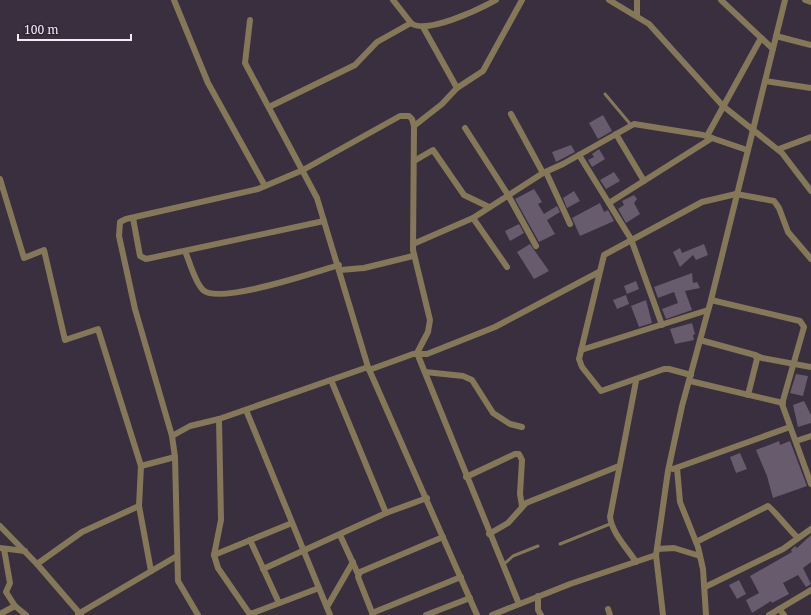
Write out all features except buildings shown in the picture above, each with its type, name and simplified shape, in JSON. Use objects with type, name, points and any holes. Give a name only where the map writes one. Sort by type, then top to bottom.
[{"type":"street","points":[[174,0],[208,83],[265,186]]},
{"type":"street","points":[[393,0],[414,26],[423,27],[469,14],[496,0]]},
{"type":"street","points":[[414,126],[442,104],[457,88],[484,71],[522,0]]},
{"type":"street","points":[[609,0],[649,24],[723,106],[779,149],[811,191]]},
{"type":"street","points":[[637,0],[637,16]]},
{"type":"street","points":[[721,0],[773,49]]},
{"type":"street","points":[[663,615],[656,552],[668,471],[682,406],[711,300],[785,0]]},
{"type":"street","points":[[805,0],[811,2]]},
{"type":"street","points":[[250,20],[245,63],[317,198],[369,368],[477,615]]},
{"type":"street","points":[[269,107],[355,65],[377,42],[411,23]]},
{"type":"street","points":[[423,27],[457,88]]},
{"type":"street","points":[[776,36],[811,45]]},
{"type":"street","points":[[608,202],[709,137],[723,106],[761,38]]},
{"type":"street","points":[[765,81],[811,88]]},
{"type":"street","points":[[511,114],[544,172],[570,224]]},
{"type":"street","points":[[198,615],[178,580],[172,436],[139,322],[119,236],[120,222],[202,203],[265,186],[303,170],[400,116],[409,116],[412,119],[414,126],[413,256],[430,320],[428,332],[417,353],[489,534],[519,604]]},
{"type":"street","points":[[413,244],[473,218],[544,172],[579,155],[631,125],[642,124],[709,137],[747,150]]},
{"type":"street","points":[[465,128],[508,195],[536,246]]},
{"type":"street","points":[[616,134],[644,180]]},
{"type":"street","points":[[779,149],[811,137]]},
{"type":"street","points":[[414,161],[433,150],[464,195],[489,207]]},
{"type":"street","points":[[579,155],[631,239],[662,325]]},
{"type":"street","points":[[0,179],[24,258],[44,250],[65,340],[98,329],[141,466],[139,506],[151,571]]},
{"type":"street","points":[[783,403],[748,395],[690,378],[670,369],[664,369],[601,391],[582,367],[579,359],[604,255],[698,204],[736,194],[774,201],[779,208],[788,232],[810,257]]},
{"type":"street","points":[[133,218],[140,256],[142,259],[324,221]]},
{"type":"street","points":[[473,218],[507,267]]},
{"type":"street","points":[[185,251],[200,286],[210,293],[234,294],[339,268],[364,268],[413,256]]},
{"type":"street","points":[[172,436],[190,426],[219,419],[331,380],[417,353],[427,354],[495,328],[599,272]]},
{"type":"street","points":[[711,300],[800,321],[804,327],[783,403],[790,427],[811,484]]},
{"type":"street","points":[[581,350],[708,310]]},
{"type":"street","points":[[700,340],[762,358],[811,367]]},
{"type":"street","points":[[748,395],[757,359],[755,355]]},
{"type":"street","points":[[424,372],[463,376],[472,380],[492,414],[510,424],[522,428]]},
{"type":"street","points":[[331,380],[386,513]]},
{"type":"street","points":[[636,380],[610,517],[610,524],[636,562]]},
{"type":"street","points":[[246,410],[330,615]]},
{"type":"street","points":[[219,419],[221,520],[214,555],[218,568],[249,613],[253,613],[319,588]]},
{"type":"street","points":[[668,471],[790,427]]},
{"type":"street","points":[[796,441],[811,436]]},
{"type":"street","points":[[466,477],[515,454],[519,454],[522,460],[520,494],[522,506]]},
{"type":"street","points":[[141,466],[174,457]]},
{"type":"street","points":[[489,534],[508,523],[522,506],[619,466]]},
{"type":"street","points":[[677,468],[680,502],[700,556],[705,587],[706,615]]},
{"type":"street","points":[[263,569],[386,513],[427,498]]},
{"type":"street","points":[[37,564],[82,532],[139,506]]},
{"type":"street","points":[[696,542],[768,506],[772,508],[782,523],[798,538]]},
{"type":"street","points":[[214,555],[292,523]]},
{"type":"street","points":[[0,526],[37,564],[79,614],[177,556]]},
{"type":"street","points":[[705,587],[758,562],[811,529]]},
{"type":"street","points":[[340,535],[358,574],[372,614],[461,577]]},
{"type":"street","points":[[358,574],[443,537]]},
{"type":"street","points":[[250,540],[279,603]]},
{"type":"street","points":[[25,551],[2,548],[10,583],[6,592],[15,606],[26,615]]},
{"type":"street","points":[[492,615],[570,584],[636,562],[656,552],[674,548],[700,556]]},
{"type":"street","points":[[327,607],[352,562]]},
{"type":"street","points":[[768,615],[811,590]]},
{"type":"street","points":[[538,596],[538,610],[541,615]]},
{"type":"street","points":[[426,615],[470,598]]},
{"type":"street","points":[[0,614],[15,606]]},
{"type":"street","points":[[779,609],[784,615]]},
{"type":"lane","points":[[605,94],[631,125]]},
{"type":"lane","points":[[560,544],[610,524]]},
{"type":"lane","points":[[502,565],[513,556],[538,546]]}]
